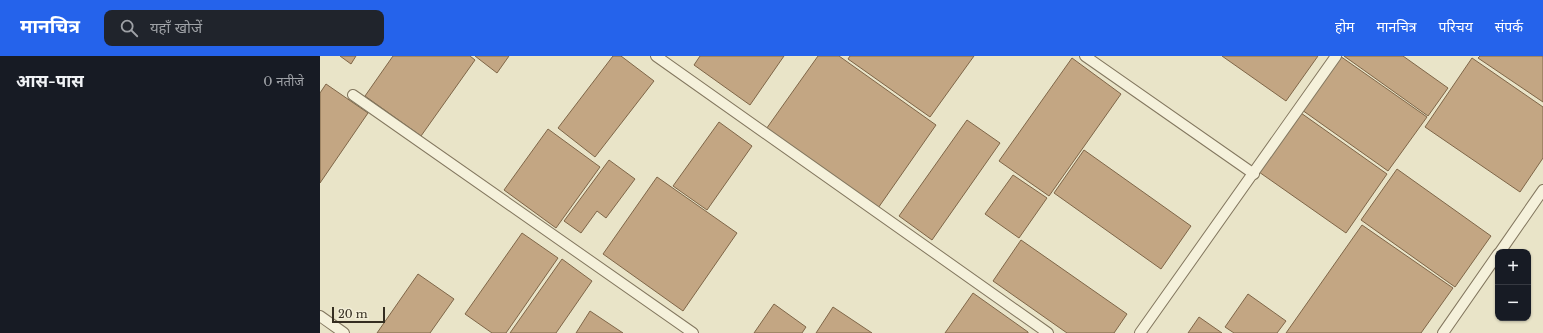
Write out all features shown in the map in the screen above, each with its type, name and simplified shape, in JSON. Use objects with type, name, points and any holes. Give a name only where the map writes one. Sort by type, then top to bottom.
[{"type":"lane","points":[[656,56],[1048,333]]},
{"type":"lane","points":[[1085,56],[1254,174]]},
{"type":"lane","points":[[1140,333],[1188,263],[1254,174],[1336,56]]},
{"type":"lane","points":[[354,95],[693,333]]},
{"type":"lane","points":[[1502,249],[1543,190]]},
{"type":"lane","points":[[1443,333],[1495,259]]},
{"type":"lane","points":[[320,316],[344,333]]},
{"type":"building","points":[[340,56],[356,56],[351,64]]},
{"type":"building","points":[[393,56],[470,56],[475,60],[421,136],[365,96]]},
{"type":"building","points":[[475,56],[509,56],[497,73]]},
{"type":"building","points":[[613,56],[621,56],[654,81],[595,157],[558,128]]},
{"type":"building","points":[[700,56],[784,56],[750,105],[694,65]]},
{"type":"building","points":[[818,56],[839,56],[936,125],[876,211],[764,132]]},
{"type":"building","points":[[850,56],[974,56],[930,117],[848,59]]},
{"type":"building","points":[[1222,56],[1318,56],[1286,101]]},
{"type":"building","points":[[1340,56],[1427,117],[1388,171],[1302,110]]},
{"type":"building","points":[[1344,56],[1403,56],[1448,88],[1428,116]]},
{"type":"building","points":[[1480,56],[1543,56],[1543,102],[1478,58]]},
{"type":"building","points":[[1072,58],[1121,94],[1049,196],[999,161]]},
{"type":"building","points":[[1472,58],[1543,107],[1543,158],[1520,192],[1425,127]]},
{"type":"building","points":[[326,84],[368,113],[320,183],[320,93]]},
{"type":"building","points":[[1301,113],[1387,174],[1346,233],[1259,172]]},
{"type":"building","points":[[967,120],[1000,143],[932,240],[899,216]]},
{"type":"building","points":[[719,122],[752,146],[707,210],[673,186]]},
{"type":"building","points":[[548,129],[600,167],[556,228],[504,190]]},
{"type":"building","points":[[1084,150],[1191,226],[1161,269],[1054,193]]},
{"type":"building","points":[[609,160],[635,179],[606,218],[597,211],[581,233],[564,221]]},
{"type":"building","points":[[1397,169],[1491,236],[1455,287],[1361,220]]},
{"type":"building","points":[[1013,175],[1047,198],[1019,238],[985,214]]},
{"type":"building","points":[[657,177],[737,233],[683,311],[603,254]]},
{"type":"building","points":[[1362,225],[1453,288],[1421,333],[1286,333]]},
{"type":"building","points":[[522,233],[558,258],[506,333],[492,333],[465,314]]},
{"type":"building","points":[[1021,240],[1127,314],[1114,333],[1067,333],[993,281]]},
{"type":"building","points":[[562,259],[592,281],[556,333],[510,333]]},
{"type":"building","points":[[418,274],[454,299],[430,333],[377,333]]},
{"type":"building","points":[[973,293],[1028,332],[1028,333],[945,333]]},
{"type":"building","points":[[1248,294],[1286,321],[1277,333],[1234,333],[1225,327]]},
{"type":"building","points":[[774,304],[806,327],[802,333],[754,333]]},
{"type":"building","points":[[833,307],[872,333],[816,333]]},
{"type":"building","points":[[590,311],[623,333],[576,333]]},
{"type":"building","points":[[1199,317],[1222,333],[1188,333]]}]
